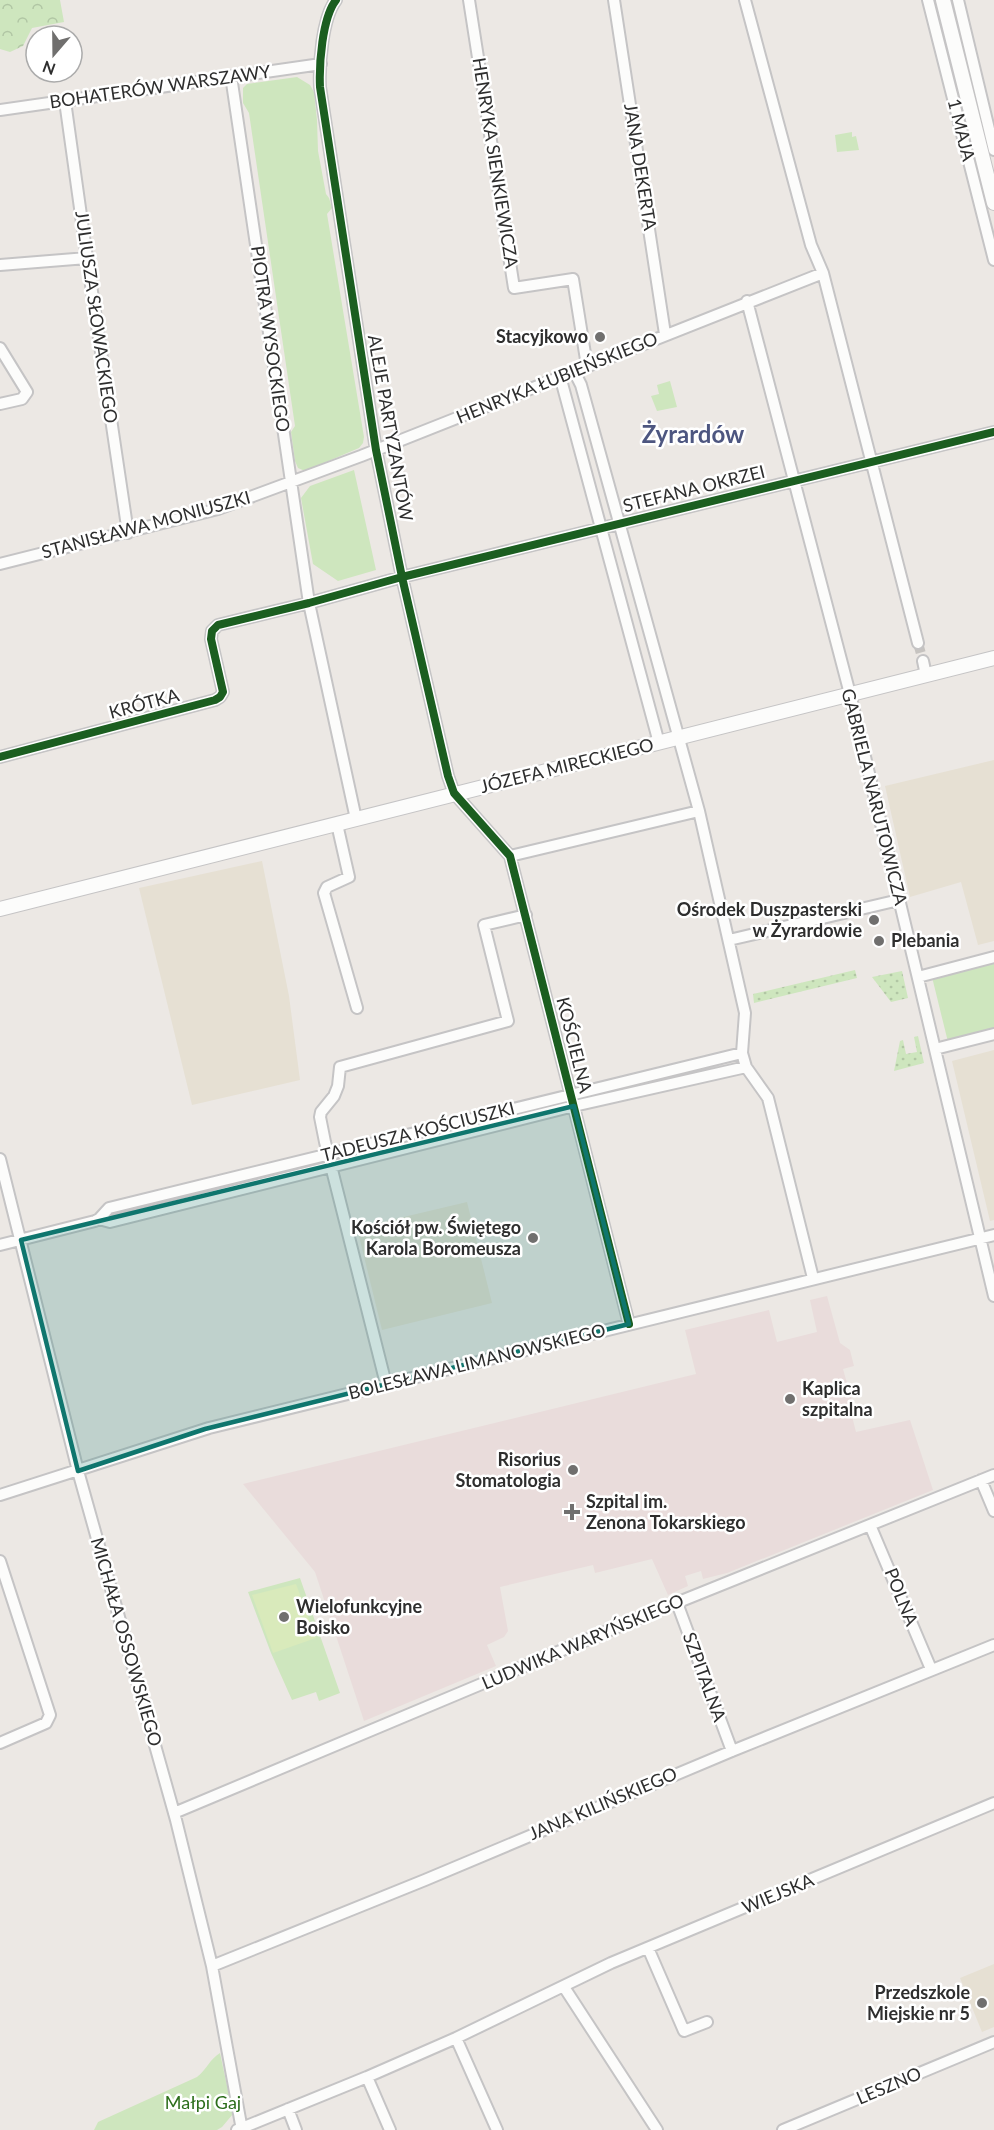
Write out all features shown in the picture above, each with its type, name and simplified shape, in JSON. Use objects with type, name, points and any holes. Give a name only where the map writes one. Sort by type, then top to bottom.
[{"type":"street","name":"ALEJE PARTYZANTÓW","points":[[336,0],[327,19],[320,87],[376,450],[402,577],[454,793]]},
{"type":"street","name":"HENRYKA SIENKIEWICZA","points":[[469,0],[514,288],[573,279],[587,366]]},
{"type":"street","name":"JANA DEKERTA","points":[[614,0],[665,334]]},
{"type":"street","points":[[745,0],[808,234],[822,273],[918,643]]},
{"type":"street","name":"1 MAJA","points":[[928,0],[994,260]]},
{"type":"street","name":"1 MAJA","points":[[943,0],[994,202]]},
{"type":"street","name":"1 MAJA","points":[[958,0],[994,150]]},
{"type":"street","name":"BOHATERÓW WARSZAWY","points":[[0,110],[321,64]]},
{"type":"street","name":"PIOTRA WYSOCKIEGO","points":[[231,76],[309,603],[356,819]]},
{"type":"street","name":"JULIUSZA SŁOWACKIEGO","points":[[65,101],[128,533]]},
{"type":"street","points":[[0,265],[87,258]]},
{"type":"street","name":"HENRYKA ŁUBIEŃSKIEGO","points":[[291,483],[822,273]]},
{"type":"street","name":"GABRIELA NARUTOWICZA","points":[[747,301],[850,694],[994,1296]]},
{"type":"street","points":[[0,348],[27,392],[22,399],[0,404]]},
{"type":"street","points":[[574,371],[581,385],[699,812],[745,1013],[742,1053],[746,1067],[768,1098],[813,1278]]},
{"type":"street","points":[[560,376],[659,743]]},
{"type":"street","name":"STEFANA OKRZEI","points":[[402,577],[994,432]]},
{"type":"street","name":"STANISŁAWA MONIUSZKI","points":[[0,564],[218,509],[291,483]]},
{"type":"street","points":[[309,603],[402,577]]},
{"type":"street","name":"KRÓTKA","points":[[0,757],[215,700],[223,692],[211,639],[212,631],[218,625],[309,603]]},
{"type":"street","name":"JÓZEFA MIRECKIEGO","points":[[0,909],[994,658]]},
{"type":"street","points":[[923,661],[927,675]]},
{"type":"street","name":"KOŚCIELNA","points":[[454,793],[510,856],[629,1324]]},
{"type":"street","points":[[510,856],[699,812]]},
{"type":"street","points":[[337,824],[349,877],[327,887],[324,893],[357,1008]]},
{"type":"street","points":[[729,940],[899,900]]},
{"type":"street","points":[[386,1384],[329,1155],[320,1117],[321,1112],[334,1096],[338,1086],[340,1067],[508,1021],[484,925],[526,915]]},
{"type":"street","points":[[918,977],[994,957]]},
{"type":"street","points":[[935,1049],[994,1034]]},
{"type":"street","name":"TADEUSZA KOŚCIUSZKI","points":[[99,1220],[109,1208],[742,1053]]},
{"type":"street","name":"TADEUSZA KOŚCIUSZKI","points":[[0,1245],[99,1220],[110,1222],[574,1106],[746,1067]]},
{"type":"street","name":"MICHAŁA OSSOWSKIEGO","points":[[0,1159],[78,1471],[174,1813],[212,1966],[240,2129]]},
{"type":"street","name":"BOLESŁAWA LIMANOWSKIEGO","points":[[0,1495],[205,1429],[994,1235]]},
{"type":"street","name":"LUDWIKA WARYŃSKIEGO","points":[[174,1813],[677,1603],[994,1475]]},
{"type":"street","points":[[981,1480],[994,1511]]},
{"type":"street","name":"POLNA","points":[[870,1525],[931,1670]]},
{"type":"street","points":[[0,1561],[50,1716],[46,1723],[0,1743]]},
{"type":"street","name":"SZPITALNA","points":[[677,1603],[732,1751]]},
{"type":"street","name":"JANA KILIŃSKIEGO","points":[[212,1966],[994,1645]]},
{"type":"street","name":"WIEJSKA","points":[[240,2129],[456,2038],[611,1963],[994,1803]]},
{"type":"street","points":[[648,1948],[684,2031],[707,2022]]},
{"type":"street","points":[[564,1987],[657,2130]]},
{"type":"street","points":[[456,2038],[497,2130]]},
{"type":"street","name":"LESZNO","points":[[783,2130],[994,2042]]},
{"type":"street","points":[[368,2077],[390,2130]]},
{"type":"street","points":[[288,2109],[296,2130]]},
{"type":"highlighted area","points":[[574,1106],[629,1324],[205,1429],[78,1471],[21,1240]]},
{"type":"shaded area","points":[[994,760],[994,941],[978,945],[961,882],[910,897],[885,786]]},
{"type":"shaded area","points":[[262,861],[289,996],[300,1080],[192,1105],[139,888]]},
{"type":"shaded area","points":[[994,1050],[994,1220],[990,1221],[952,1061]]},
{"type":"shaded area","points":[[467,1202],[492,1303],[382,1330],[357,1228]]},
{"type":"shaded area","name":"Szpital im. Zenona Tokarskiego","points":[[827,1296],[840,1343],[850,1350],[854,1366],[843,1369],[856,1415],[852,1416],[856,1432],[910,1420],[933,1490],[727,1573],[703,1579],[701,1571],[685,1576],[688,1586],[668,1595],[652,1559],[595,1573],[593,1565],[500,1587],[508,1631],[504,1637],[487,1645],[496,1666],[364,1721],[315,1572],[243,1484],[696,1374],[685,1330],[769,1310],[777,1342],[817,1332],[810,1300]]},
{"type":"shaded area","name":"Przedszkole Miejskie nr 5","points":[[994,1964],[994,2027],[982,2032],[960,1978]]},
{"type":"green space","points":[[0,0],[60,0],[64,22],[24,24],[23,46],[10,52],[0,49]]},
{"type":"green space","points":[[297,77],[310,85],[314,92],[318,151],[326,194],[332,208],[327,214],[364,437],[359,448],[305,471],[298,468],[295,461],[291,432],[295,426],[249,113],[243,103],[243,88],[247,84]]},
{"type":"green space","points":[[852,132],[852,137],[856,136],[859,150],[837,152],[835,135]]},
{"type":"green space","points":[[670,381],[677,407],[657,411],[651,396],[659,394],[657,385]]},
{"type":"green space","points":[[354,470],[376,570],[338,581],[313,564],[301,498],[310,486]]},
{"type":"green space","points":[[994,961],[994,1030],[948,1042],[932,977]]},
{"type":"green space","points":[[855,970],[857,978],[754,1003],[753,994]]},
{"type":"green space","points":[[902,971],[908,998],[891,1002],[872,977]]},
{"type":"green space","points":[[918,1036],[924,1063],[894,1071],[900,1041],[903,1040],[906,1054],[917,1052],[914,1037]]},
{"type":"green space","points":[[300,1578],[340,1693],[319,1701],[316,1692],[292,1700],[248,1592]]},
{"type":"green space","name":"Wielofunkcyjne Boisko","points":[[296,1584],[316,1638],[273,1653],[252,1595]]},
{"type":"green space","name":"Małpi Gaj","points":[[220,2053],[233,2114],[222,2127],[217,2130],[94,2130],[98,2122],[197,2077]]},
{"type":"tunnel","points":[[918,643],[923,661]]},
{"type":"cycle path","points":[[336,0],[327,18],[321,55],[320,87],[376,450],[402,577],[448,776],[454,793],[510,856],[629,1324]]},
{"type":"cycle path","points":[[0,757],[220,697],[223,692],[211,639],[212,631],[218,625],[402,577],[994,432]]},
{"type":"place","name":"Stacyjkowo","points":[[600,337]]},
{"type":"place","name":"Ośrodek Duszpasterski w Żyrardowie","points":[[874,920]]},
{"type":"place","name":"Plebania","points":[[879,941]]},
{"type":"place","name":"Kościół pw. Świętego Karola Boromeusza","points":[[533,1238]]},
{"type":"place","name":"Kaplica szpitalna","points":[[790,1399]]},
{"type":"place","name":"Risorius Stomatologia","points":[[573,1470]]},
{"type":"place","name":"Szpital im. Zenona Tokarskiego","points":[[572,1512]]},
{"type":"place","name":"Wielofunkcyjne Boisko","points":[[284,1617]]},
{"type":"place","name":"Przedszkole Miejskie nr 5","points":[[982,2003]]},
{"type":"district","name":"Żyrardów","points":[[693,435]]}]
